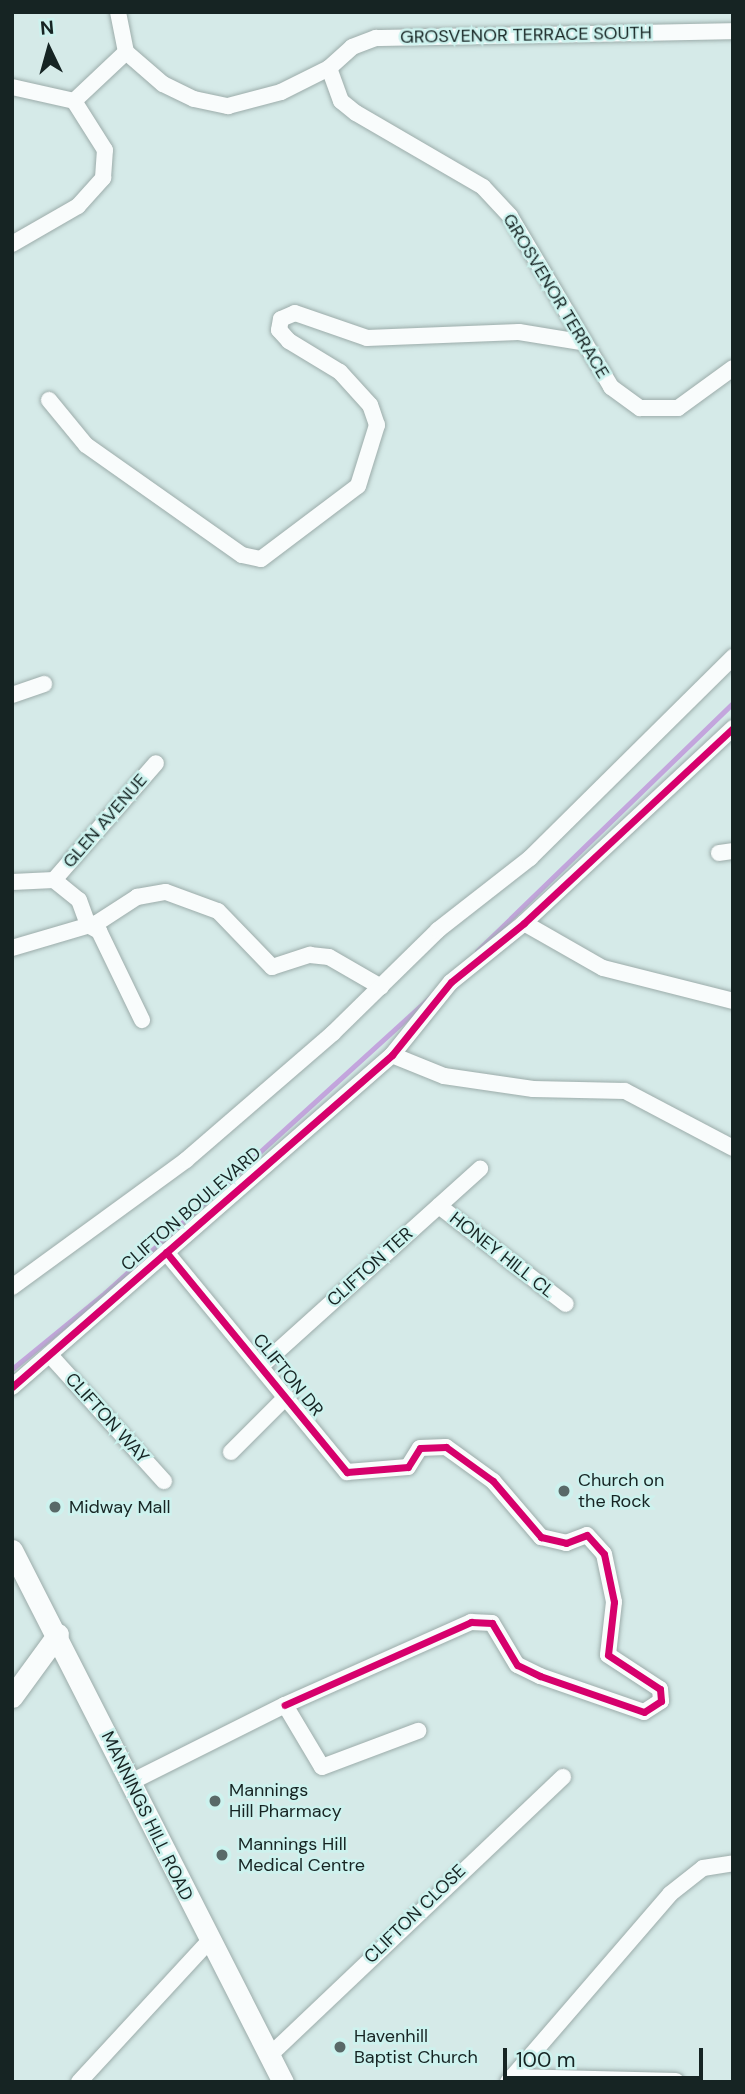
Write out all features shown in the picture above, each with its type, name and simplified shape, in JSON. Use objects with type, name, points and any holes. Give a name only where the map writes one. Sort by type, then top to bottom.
[{"type":"main road","name":"MANNINGS HILL ROAD","points":[[12,1550],[58,1634],[208,1942],[283,2082]]},
{"type":"main road","points":[[12,1697],[58,1634]]},
{"type":"street","points":[[75,101],[126,52],[118,12]]},
{"type":"street","name":"GROSVENOR TERRACE SOUTH","points":[[126,52],[163,84],[228,106],[281,92],[329,68],[352,47],[376,38],[733,31]]},
{"type":"street","name":"GROSVENOR TERRACE","points":[[329,68],[341,102],[483,187],[510,216],[581,342],[611,387],[656,410],[678,408],[733,368]]},
{"type":"street","points":[[12,87],[75,101],[104,149],[103,178],[78,206],[12,244]]},
{"type":"street","points":[[49,400],[86,445],[242,555],[261,559],[359,486],[377,425],[370,405],[340,372],[289,341],[279,330],[281,319],[295,313],[367,338],[508,332],[581,342]]},
{"type":"street","points":[[12,1287],[186,1160],[381,987],[438,930],[530,858],[733,657]]},
{"type":"street","points":[[12,695],[44,684]]},
{"type":"street","name":"CLIFTON BOULEVARD","points":[[12,1387],[392,1055],[451,982],[524,923],[733,729]]},
{"type":"street","name":"GLEN AVENUE","points":[[54,880],[156,763]]},
{"type":"street","points":[[12,882],[54,880],[79,900],[88,925],[99,931],[142,1020]]},
{"type":"street","points":[[12,948],[88,925],[137,897],[166,892],[218,911],[272,967],[310,955],[329,957],[381,987]]},
{"type":"street","points":[[524,923],[603,968],[733,1001]]},
{"type":"street","points":[[392,1055],[444,1076],[533,1089],[625,1091],[733,1148]]},
{"type":"street","name":"CLIFTON TER","points":[[261,1366],[480,1169]]},
{"type":"street","name":"HONEY HILL CL","points":[[439,1206],[566,1304]]},
{"type":"street","name":"CLIFTON DR","points":[[166,1252],[347,1472],[408,1466],[420,1448],[446,1447],[493,1481],[541,1537],[566,1543],[587,1535],[604,1555],[614,1602],[608,1655],[660,1689],[661,1701],[644,1712],[540,1676],[517,1665],[492,1623],[471,1622],[285,1705]]},
{"type":"street","name":"CLIFTON WAY","points":[[50,1355],[164,1481]]},
{"type":"street","points":[[231,1452],[286,1397]]},
{"type":"street","points":[[131,1782],[285,1705],[322,1767],[418,1731]]},
{"type":"street","name":"CLIFTON CLOSE","points":[[270,2055],[563,1777]]},
{"type":"street","points":[[510,2080],[670,1894],[704,1868],[733,1863]]},
{"type":"street","points":[[79,2082],[208,1942]]},
{"type":"street","points":[[510,2080],[676,2081]]},
{"type":"waterway","points":[[477,951],[733,703]]},
{"type":"waterway","points":[[12,1369],[105,1293],[431,996]]},
{"type":"cycle path","points":[[12,1387],[392,1055],[451,982],[524,923],[733,728]]},
{"type":"cycle path","points":[[166,1252],[347,1472],[408,1467],[420,1448],[446,1447],[493,1481],[541,1537],[566,1543],[587,1535],[604,1554],[614,1602],[608,1655],[660,1689],[661,1701],[644,1712],[540,1676],[517,1665],[492,1623],[471,1622],[285,1705]]},
{"type":"place","name":"Church on the Rock","points":[[564,1491]]},
{"type":"place","name":"Midway Mall","points":[[55,1507]]},
{"type":"place","name":"Mannings Hill Pharmacy","points":[[215,1801]]},
{"type":"place","name":"Mannings Hill Medical Centre","points":[[222,1855]]},
{"type":"place","name":"Havenhill Baptist Church","points":[[340,2047]]}]
